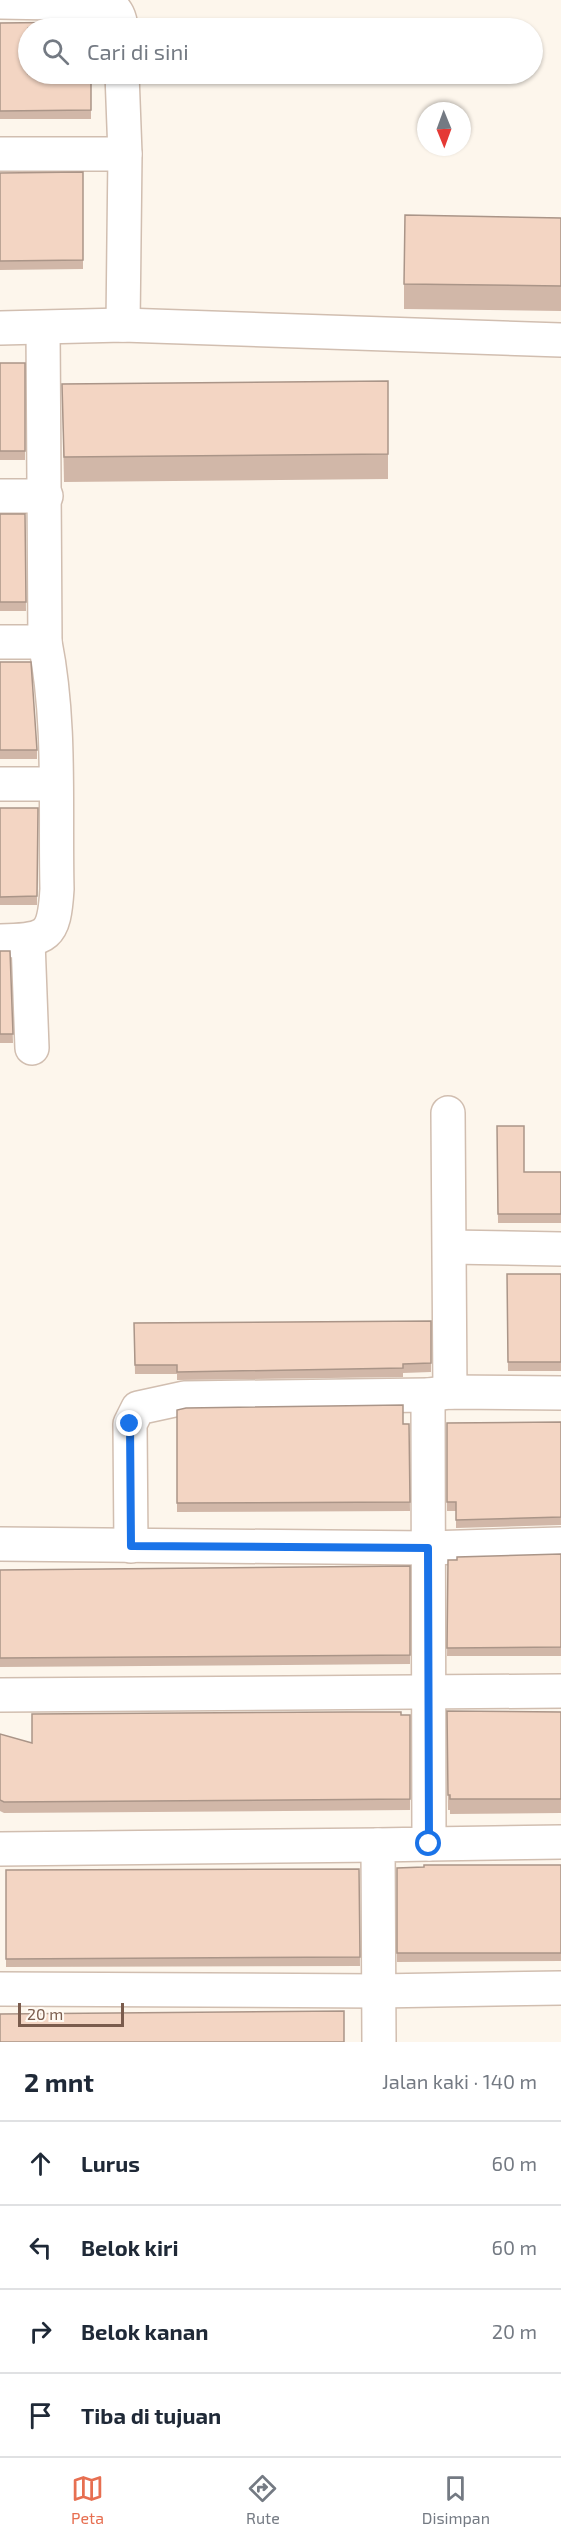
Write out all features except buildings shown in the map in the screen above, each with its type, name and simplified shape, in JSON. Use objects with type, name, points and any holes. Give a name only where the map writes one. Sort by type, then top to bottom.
[{"type":"street","points":[[0,3],[109,4],[115,9],[120,18]]},
{"type":"street","points":[[122,84],[125,153],[123,325]]},
{"type":"street","points":[[0,154],[125,153]]},
{"type":"street","points":[[0,328],[123,325],[561,340]]},
{"type":"street","points":[[33,1048],[14,941],[41,936],[51,928],[55,914],[57,889],[56,732],[51,675],[45,642],[46,496],[43,328]]},
{"type":"street","points":[[0,496],[46,496]]},
{"type":"street","points":[[0,642],[45,642]]},
{"type":"street","points":[[0,784],[55,783]]},
{"type":"street","points":[[429,1844],[428,1548],[450,1247],[448,1113]]},
{"type":"street","points":[[450,1247],[561,1249]]},
{"type":"street","points":[[131,1546],[130,1424],[138,1408],[184,1398],[561,1393]]},
{"type":"street","points":[[0,1544],[428,1548],[561,1544]]},
{"type":"street","points":[[0,1695],[561,1691]]},
{"type":"street","points":[[0,1849],[561,1842]]},
{"type":"street","points":[[378,1845],[379,2042]]},
{"type":"street","points":[[0,1989],[378,1991],[561,1988]]},
{"type":"route","points":[[130,1424],[131,1546],[428,1548],[429,1844]]}]
